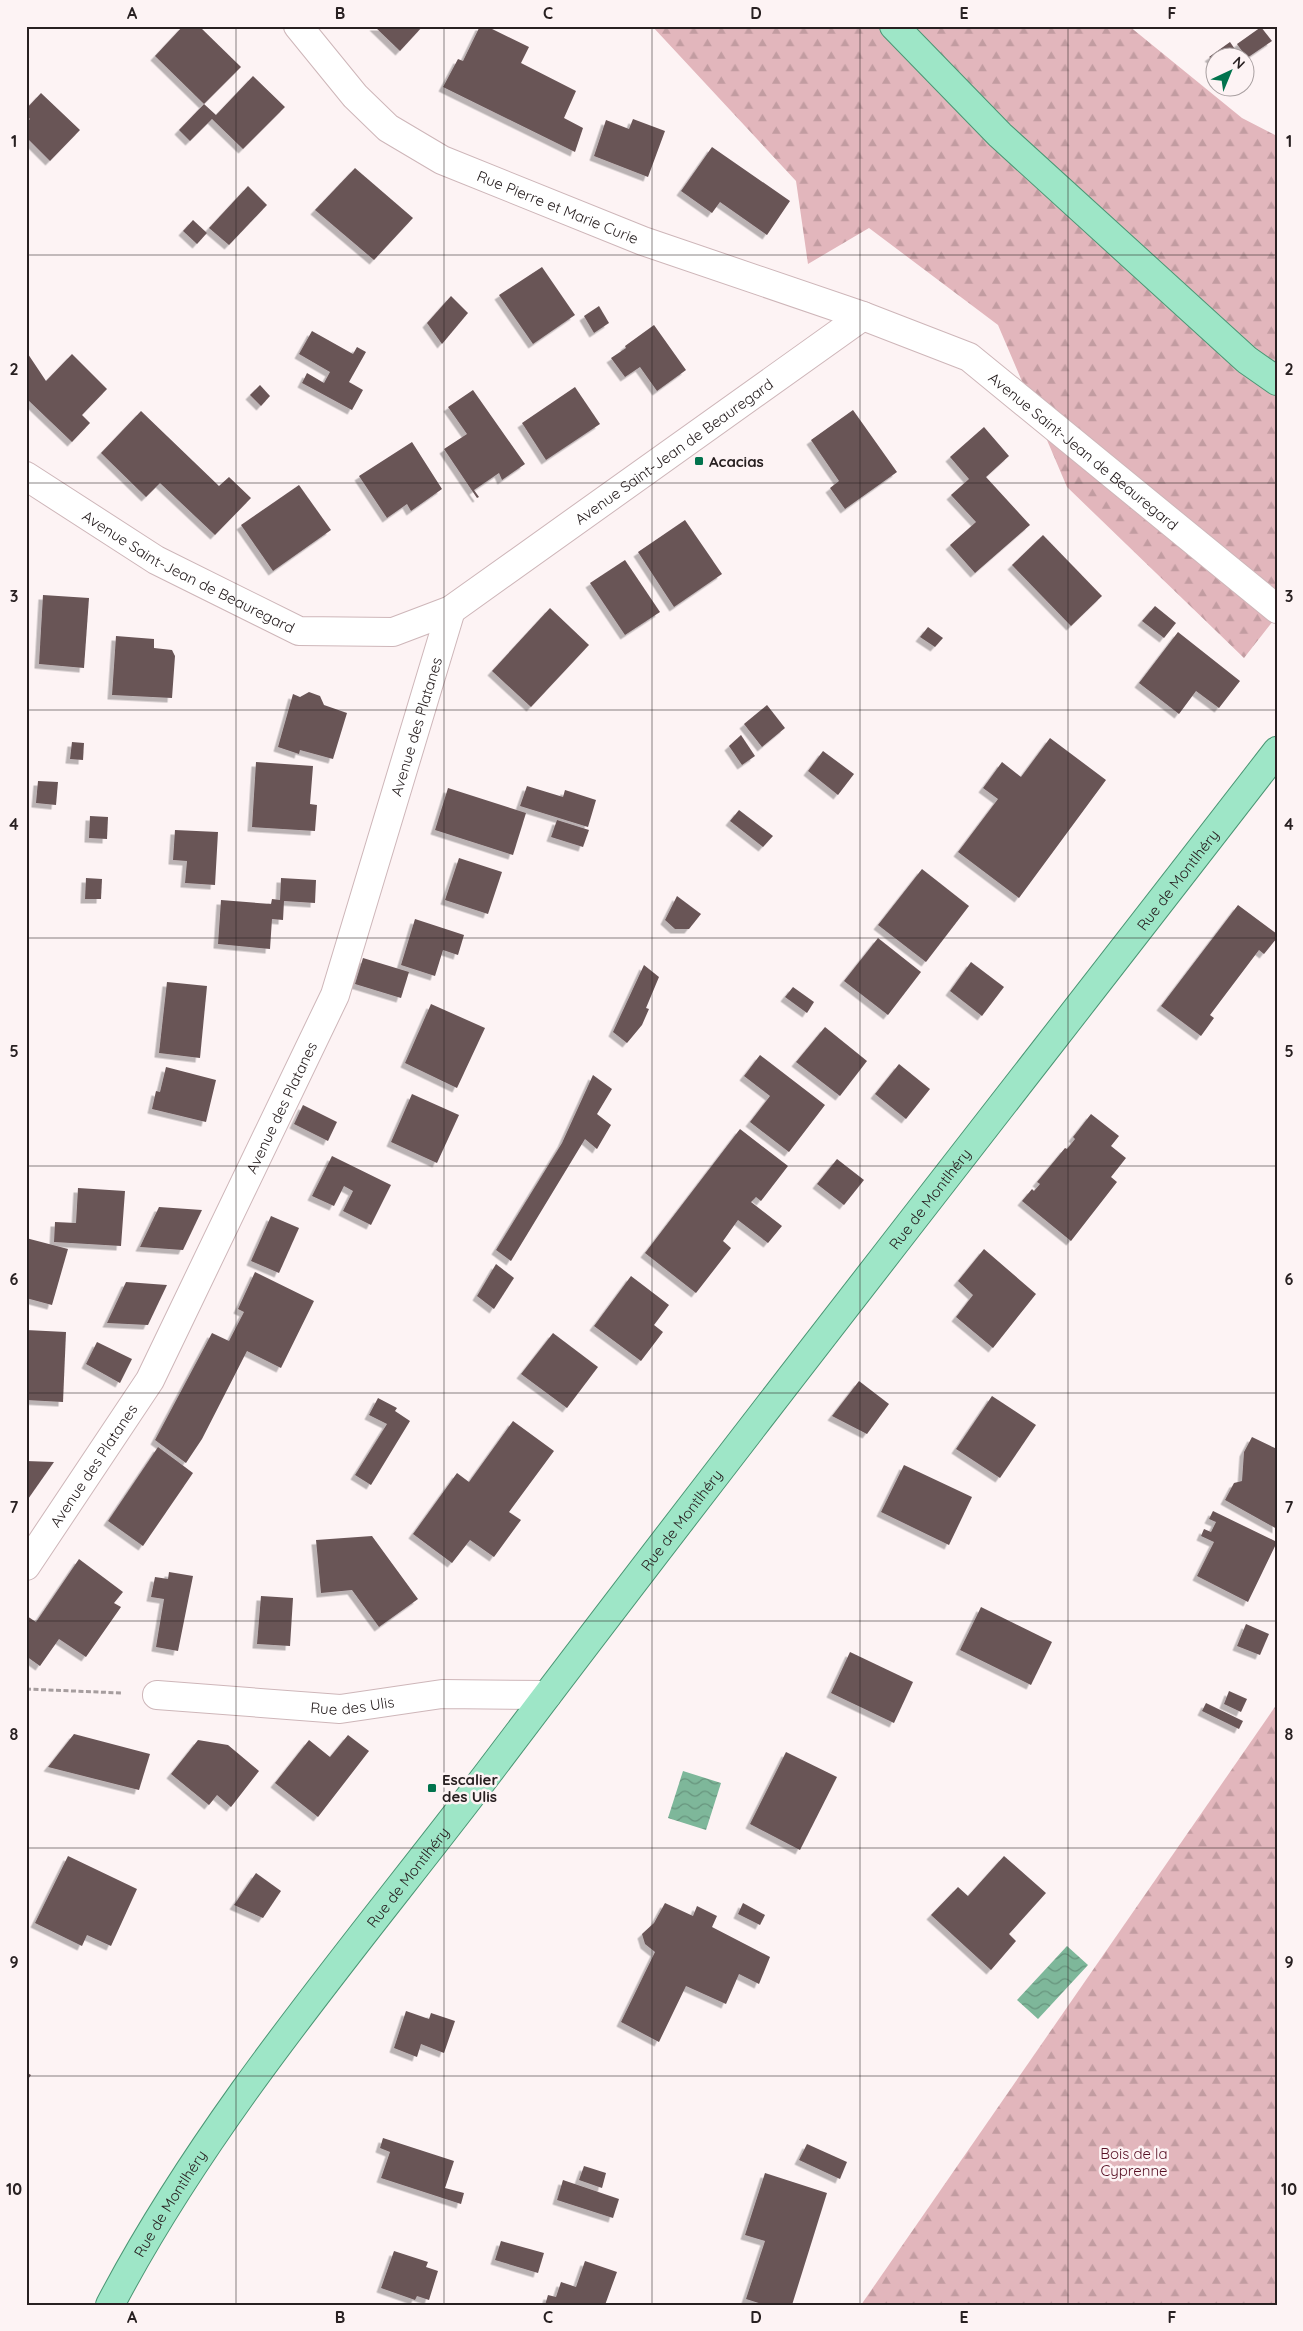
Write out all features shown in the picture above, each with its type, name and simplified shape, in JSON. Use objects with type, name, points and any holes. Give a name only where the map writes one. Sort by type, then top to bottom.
[{"type":"main road","points":[[894,26],[1000,135],[1247,360],[1277,381]]},
{"type":"main road","name":"Rue de Montlhéry","points":[[110,2305],[169,2204],[254,2078],[547,1695],[1277,751]]},
{"type":"street","name":"Rue Pierre et Marie Curie","points":[[298,26],[355,96],[388,128],[442,160],[642,241],[863,316]]},
{"type":"street","name":"Avenue Saint-Jean de Beauregard","points":[[26,476],[156,560],[299,630],[393,632],[451,610],[863,316],[969,357],[1277,609]]},
{"type":"street","name":"Avenue des Platanes","points":[[26,1566],[150,1380],[334,996],[451,610]]},
{"type":"street","name":"Rue des Ulis","points":[[157,1695],[340,1709],[442,1694],[547,1695]]},
{"type":"path","points":[[26,1689],[157,1695]]},
{"type":"green space","points":[[652,26],[1129,26],[1206,89],[1206,98],[1217,98],[1242,118],[1277,136],[1277,616],[1244,658],[1067,487],[998,325],[869,228],[808,264],[796,181]]},
{"type":"green space","name":"Bois de la Cyprenne","points":[[1277,1704],[1277,2305],[861,2305]]},
{"type":"water","points":[[683,1771],[721,1783],[706,1830],[668,1818]]},
{"type":"water","points":[[1067,1946],[1088,1965],[1038,2019],[1017,2000]]},
{"type":"building","points":[[183,26],[199,26],[241,67],[204,104],[155,56]]},
{"type":"building","points":[[374,26],[423,26],[400,51]]},
{"type":"building","points":[[480,26],[486,26],[529,47],[521,63],[576,91],[564,118],[583,128],[575,152],[443,87],[458,59],[463,61]]},
{"type":"building","points":[[1261,27],[1272,41],[1256,52],[1256,48],[1240,48],[1237,44]]},
{"type":"building","points":[[1230,42],[1234,48],[1222,48]]},
{"type":"building","points":[[253,76],[285,107],[243,149],[212,119],[190,141],[179,130],[204,104],[216,115]]},
{"type":"building","points":[[41,93],[80,130],[50,161],[26,137],[26,123],[30,119],[26,115],[26,109]]},
{"type":"building","points":[[633,119],[665,131],[648,177],[594,156],[606,120],[629,129]]},
{"type":"building","points":[[712,147],[790,201],[767,235],[720,202],[712,213],[681,191]]},
{"type":"building","points":[[355,168],[413,218],[374,260],[315,210]]},
{"type":"building","points":[[248,186],[267,205],[229,245],[209,228]]},
{"type":"building","points":[[193,220],[207,233],[197,244],[183,231]]},
{"type":"building","points":[[542,267],[575,315],[533,344],[499,295]]},
{"type":"building","points":[[451,296],[468,313],[442,344],[427,323]]},
{"type":"building","points":[[599,306],[609,323],[594,333],[584,316]]},
{"type":"building","points":[[654,325],[686,370],[657,391],[640,367],[625,377],[611,358]]},
{"type":"building","points":[[312,331],[353,354],[357,347],[366,352],[349,382],[363,390],[352,410],[302,383],[307,373],[324,383],[330,372],[299,354]]},
{"type":"building","points":[[26,351],[46,381],[72,354],[107,389],[82,415],[90,423],[72,442],[28,400],[26,402]]},
{"type":"building","points":[[260,385],[270,396],[261,406],[250,395]]},
{"type":"building","points":[[575,387],[600,424],[546,460],[522,423]]},
{"type":"building","points":[[473,390],[525,464],[502,480],[499,473],[474,490],[479,497],[477,498],[444,449],[467,434],[448,407]]},
{"type":"building","points":[[853,410],[897,472],[845,509],[830,488],[839,481],[811,440]]},
{"type":"building","points":[[141,411],[219,486],[229,477],[251,498],[215,535],[160,483],[146,497],[101,453]]},
{"type":"building","points":[[984,427],[1009,456],[986,477],[1030,525],[975,573],[950,545],[976,522],[951,495],[969,479],[950,457]]},
{"type":"building","points":[[412,442],[442,489],[411,511],[407,504],[387,518],[359,476]]},
{"type":"building","points":[[299,485],[331,530],[273,571],[241,525]]},
{"type":"building","points":[[685,520],[722,574],[674,607],[638,552]]},
{"type":"building","points":[[1043,535],[1102,596],[1071,626],[1012,565]]},
{"type":"building","points":[[625,560],[660,612],[625,635],[590,583]]},
{"type":"building","points":[[43,595],[89,598],[84,668],[39,664]]},
{"type":"building","points":[[1155,606],[1176,623],[1164,638],[1142,621]]},
{"type":"building","points":[[550,608],[589,645],[531,707],[492,671]]},
{"type":"building","points":[[928,627],[943,638],[935,647],[920,637]]},
{"type":"building","points":[[1178,632],[1240,681],[1219,708],[1196,691],[1179,714],[1139,683]]},
{"type":"building","points":[[116,636],[154,639],[154,648],[172,650],[175,656],[172,698],[112,695]]},
{"type":"building","points":[[309,692],[320,696],[324,705],[347,713],[333,759],[300,750],[299,754],[278,747],[293,694],[300,697]]},
{"type":"building","points":[[767,705],[785,728],[762,747],[744,724]]},
{"type":"building","points":[[741,735],[755,756],[742,765],[729,746]]},
{"type":"building","points":[[1050,738],[1106,780],[1019,898],[958,852],[998,799],[983,788],[1002,762],[1021,777]]},
{"type":"building","points":[[72,742],[84,743],[83,760],[70,759]]},
{"type":"building","points":[[823,751],[854,774],[838,795],[808,771]]},
{"type":"building","points":[[256,762],[313,766],[310,804],[317,805],[315,831],[252,827]]},
{"type":"building","points":[[38,781],[58,782],[56,805],[36,803]]},
{"type":"building","points":[[527,786],[563,797],[565,790],[596,800],[588,827],[520,806]]},
{"type":"building","points":[[448,788],[526,813],[513,855],[435,830]]},
{"type":"building","points":[[739,810],[773,836],[763,847],[730,821]]},
{"type":"building","points":[[90,816],[108,817],[107,839],[89,838]]},
{"type":"building","points":[[557,820],[589,830],[583,847],[551,837]]},
{"type":"building","points":[[26,823],[29,823],[28,856],[26,856]]},
{"type":"building","points":[[175,830],[218,832],[215,885],[185,883],[187,861],[173,860]]},
{"type":"building","points":[[459,858],[502,872],[488,914],[445,900]]},
{"type":"building","points":[[922,869],[969,906],[926,962],[878,925]]},
{"type":"building","points":[[86,878],[102,879],[101,899],[85,899]]},
{"type":"building","points":[[281,878],[316,880],[315,903],[284,901],[283,920],[272,919],[270,949],[218,944],[221,900],[271,904],[272,899],[280,900]]},
{"type":"building","points":[[677,896],[701,914],[689,929],[675,929],[665,920]]},
{"type":"building","points":[[1238,905],[1277,934],[1277,938],[1264,954],[1259,950],[1210,1015],[1214,1018],[1201,1036],[1161,1006]]},
{"type":"building","points":[[415,919],[464,935],[458,955],[443,950],[435,976],[401,965]]},
{"type":"building","points":[[878,938],[921,972],[888,1015],[844,981]]},
{"type":"building","points":[[363,958],[409,972],[401,998],[355,984]]},
{"type":"building","points":[[971,962],[1004,987],[982,1016],[950,991]]},
{"type":"building","points":[[644,965],[659,977],[646,1008],[649,1009],[642,1025],[627,1043],[613,1032]]},
{"type":"building","points":[[167,982],[207,986],[200,1058],[159,1053]]},
{"type":"building","points":[[793,987],[814,1002],[807,1013],[785,997]]},
{"type":"building","points":[[431,1004],[485,1028],[457,1088],[405,1063]]},
{"type":"building","points":[[825,1027],[867,1061],[840,1096],[796,1062]]},
{"type":"building","points":[[760,1055],[825,1105],[789,1152],[750,1122],[770,1096],[744,1076]]},
{"type":"building","points":[[899,1064],[930,1089],[906,1119],[875,1094]]},
{"type":"building","points":[[166,1067],[216,1080],[206,1122],[152,1109],[156,1091],[160,1092]]},
{"type":"building","points":[[593,1075],[612,1089],[597,1114],[611,1125],[597,1149],[585,1139],[511,1261],[496,1250],[562,1143]]},
{"type":"building","points":[[412,1094],[459,1115],[437,1163],[391,1142]]},
{"type":"building","points":[[303,1105],[337,1122],[328,1141],[294,1124]]},
{"type":"building","points":[[1091,1114],[1119,1136],[1111,1146],[1126,1158],[1111,1177],[1117,1182],[1071,1241],[1022,1201],[1032,1189],[1034,1191],[1040,1184],[1037,1182],[1065,1148],[1067,1149],[1075,1139],[1073,1137]]},
{"type":"building","points":[[740,1129],[788,1166],[761,1201],[756,1197],[751,1202],[782,1226],[768,1243],[738,1220],[723,1241],[731,1248],[696,1293],[645,1253]]},
{"type":"building","points":[[332,1156],[391,1185],[371,1225],[343,1211],[353,1191],[344,1186],[334,1206],[312,1196]]},
{"type":"building","points":[[837,1159],[864,1180],[844,1205],[817,1184]]},
{"type":"building","points":[[78,1188],[125,1191],[121,1246],[54,1242],[55,1222],[76,1223]]},
{"type":"building","points":[[159,1207],[202,1210],[183,1250],[140,1247]]},
{"type":"building","points":[[271,1216],[299,1228],[279,1273],[251,1261]]},
{"type":"building","points":[[26,1238],[68,1249],[52,1305],[26,1298]]},
{"type":"building","points":[[984,1249],[1036,1294],[993,1348],[956,1317],[973,1295],[958,1281]]},
{"type":"building","points":[[496,1264],[514,1278],[494,1309],[477,1296]]},
{"type":"building","points":[[255,1272],[314,1301],[281,1368],[247,1351],[202,1439],[186,1463],[155,1440],[212,1333],[229,1341],[244,1312],[238,1309]]},
{"type":"building","points":[[631,1276],[669,1305],[654,1325],[663,1332],[641,1361],[594,1326]]},
{"type":"building","points":[[126,1282],[167,1285],[148,1325],[107,1323]]},
{"type":"building","points":[[26,1330],[66,1332],[63,1402],[26,1400]]},
{"type":"building","points":[[553,1333],[598,1367],[567,1408],[521,1374]]},
{"type":"building","points":[[97,1342],[132,1359],[120,1383],[86,1364]]},
{"type":"building","points":[[859,1381],[889,1404],[867,1434],[832,1416]]},
{"type":"building","points":[[992,1396],[1036,1425],[1000,1478],[956,1449]]},
{"type":"building","points":[[378,1398],[397,1408],[395,1411],[410,1421],[371,1485],[355,1475],[387,1424],[369,1415]]},
{"type":"building","points":[[513,1421],[554,1451],[509,1512],[521,1520],[494,1557],[470,1540],[452,1563],[413,1534],[457,1473],[469,1482]]},
{"type":"building","points":[[1252,1437],[1277,1449],[1277,1529],[1225,1500],[1234,1483],[1242,1481],[1244,1452]]},
{"type":"building","points":[[158,1447],[193,1473],[143,1546],[108,1521]]},
{"type":"building","points":[[26,1461],[54,1462],[26,1502]]},
{"type":"building","points":[[904,1465],[972,1497],[949,1545],[881,1512]]},
{"type":"building","points":[[1213,1511],[1277,1542],[1248,1602],[1197,1576],[1214,1542],[1201,1536],[1204,1529],[1211,1532],[1216,1522],[1209,1519]]},
{"type":"building","points":[[372,1536],[418,1599],[379,1627],[352,1590],[321,1593],[316,1540]]},
{"type":"building","points":[[79,1559],[123,1592],[114,1603],[121,1607],[86,1657],[59,1639],[40,1666],[26,1656],[26,1618],[27,1616],[36,1622]]},
{"type":"building","points":[[169,1572],[193,1576],[178,1651],[156,1647],[164,1599],[151,1597],[155,1577],[168,1579]]},
{"type":"building","points":[[261,1596],[293,1598],[290,1646],[257,1644]]},
{"type":"building","points":[[981,1607],[1052,1642],[1031,1685],[960,1650]]},
{"type":"building","points":[[1246,1624],[1269,1634],[1260,1655],[1237,1646]]},
{"type":"building","points":[[850,1652],[913,1682],[894,1723],[831,1693]]},
{"type":"building","points":[[1229,1691],[1247,1699],[1241,1712],[1224,1704]]},
{"type":"building","points":[[1206,1703],[1243,1721],[1239,1729],[1202,1711]]},
{"type":"building","points":[[74,1734],[150,1754],[139,1790],[48,1767]]},
{"type":"building","points":[[348,1735],[369,1751],[318,1817],[275,1783],[309,1740],[330,1757]]},
{"type":"building","points":[[198,1740],[228,1745],[259,1771],[231,1807],[217,1795],[209,1805],[171,1774]]},
{"type":"building","points":[[786,1752],[837,1777],[800,1850],[750,1824]]},
{"type":"building","points":[[68,1856],[137,1889],[111,1946],[87,1935],[82,1946],[35,1923]]},
{"type":"building","points":[[1004,1856],[1046,1893],[1009,1934],[1016,1941],[991,1970],[931,1915],[958,1887],[968,1896]]},
{"type":"building","points":[[256,1873],[281,1891],[263,1918],[234,1905]]},
{"type":"building","points":[[665,1903],[693,1916],[697,1906],[717,1916],[712,1927],[770,1957],[759,1984],[739,1974],[726,2004],[686,1986],[659,2042],[621,2022],[655,1952],[645,1944],[642,1934],[654,1923]]},
{"type":"building","points":[[743,1903],[765,1915],[760,1925],[738,1914]]},
{"type":"building","points":[[406,2011],[429,2019],[431,2013],[455,2021],[444,2053],[421,2044],[417,2057],[394,2048]]},
{"type":"building","points":[[26,2072],[31,2075],[26,2082]]},
{"type":"building","points":[[383,2138],[454,2161],[445,2188],[464,2193],[461,2204],[381,2178],[390,2152],[380,2148]]},
{"type":"building","points":[[807,2144],[847,2162],[840,2179],[799,2160]]},
{"type":"building","points":[[584,2166],[606,2173],[602,2188],[579,2180]]},
{"type":"building","points":[[765,2173],[827,2193],[792,2305],[765,2305],[746,2299],[765,2241],[745,2235]]},
{"type":"building","points":[[563,2180],[619,2199],[613,2218],[557,2200]]},
{"type":"building","points":[[501,2241],[544,2253],[538,2273],[495,2260]]},
{"type":"building","points":[[394,2251],[428,2262],[426,2267],[438,2271],[429,2300],[417,2296],[415,2300],[381,2288]]},
{"type":"building","points":[[585,2261],[617,2272],[605,2305],[545,2305],[548,2295],[556,2297],[561,2282],[576,2287]]},
{"type":"place","name":"Acacias","points":[[699,461]]},
{"type":"place","name":"Escalier des Ulis","points":[[432,1788]]}]
